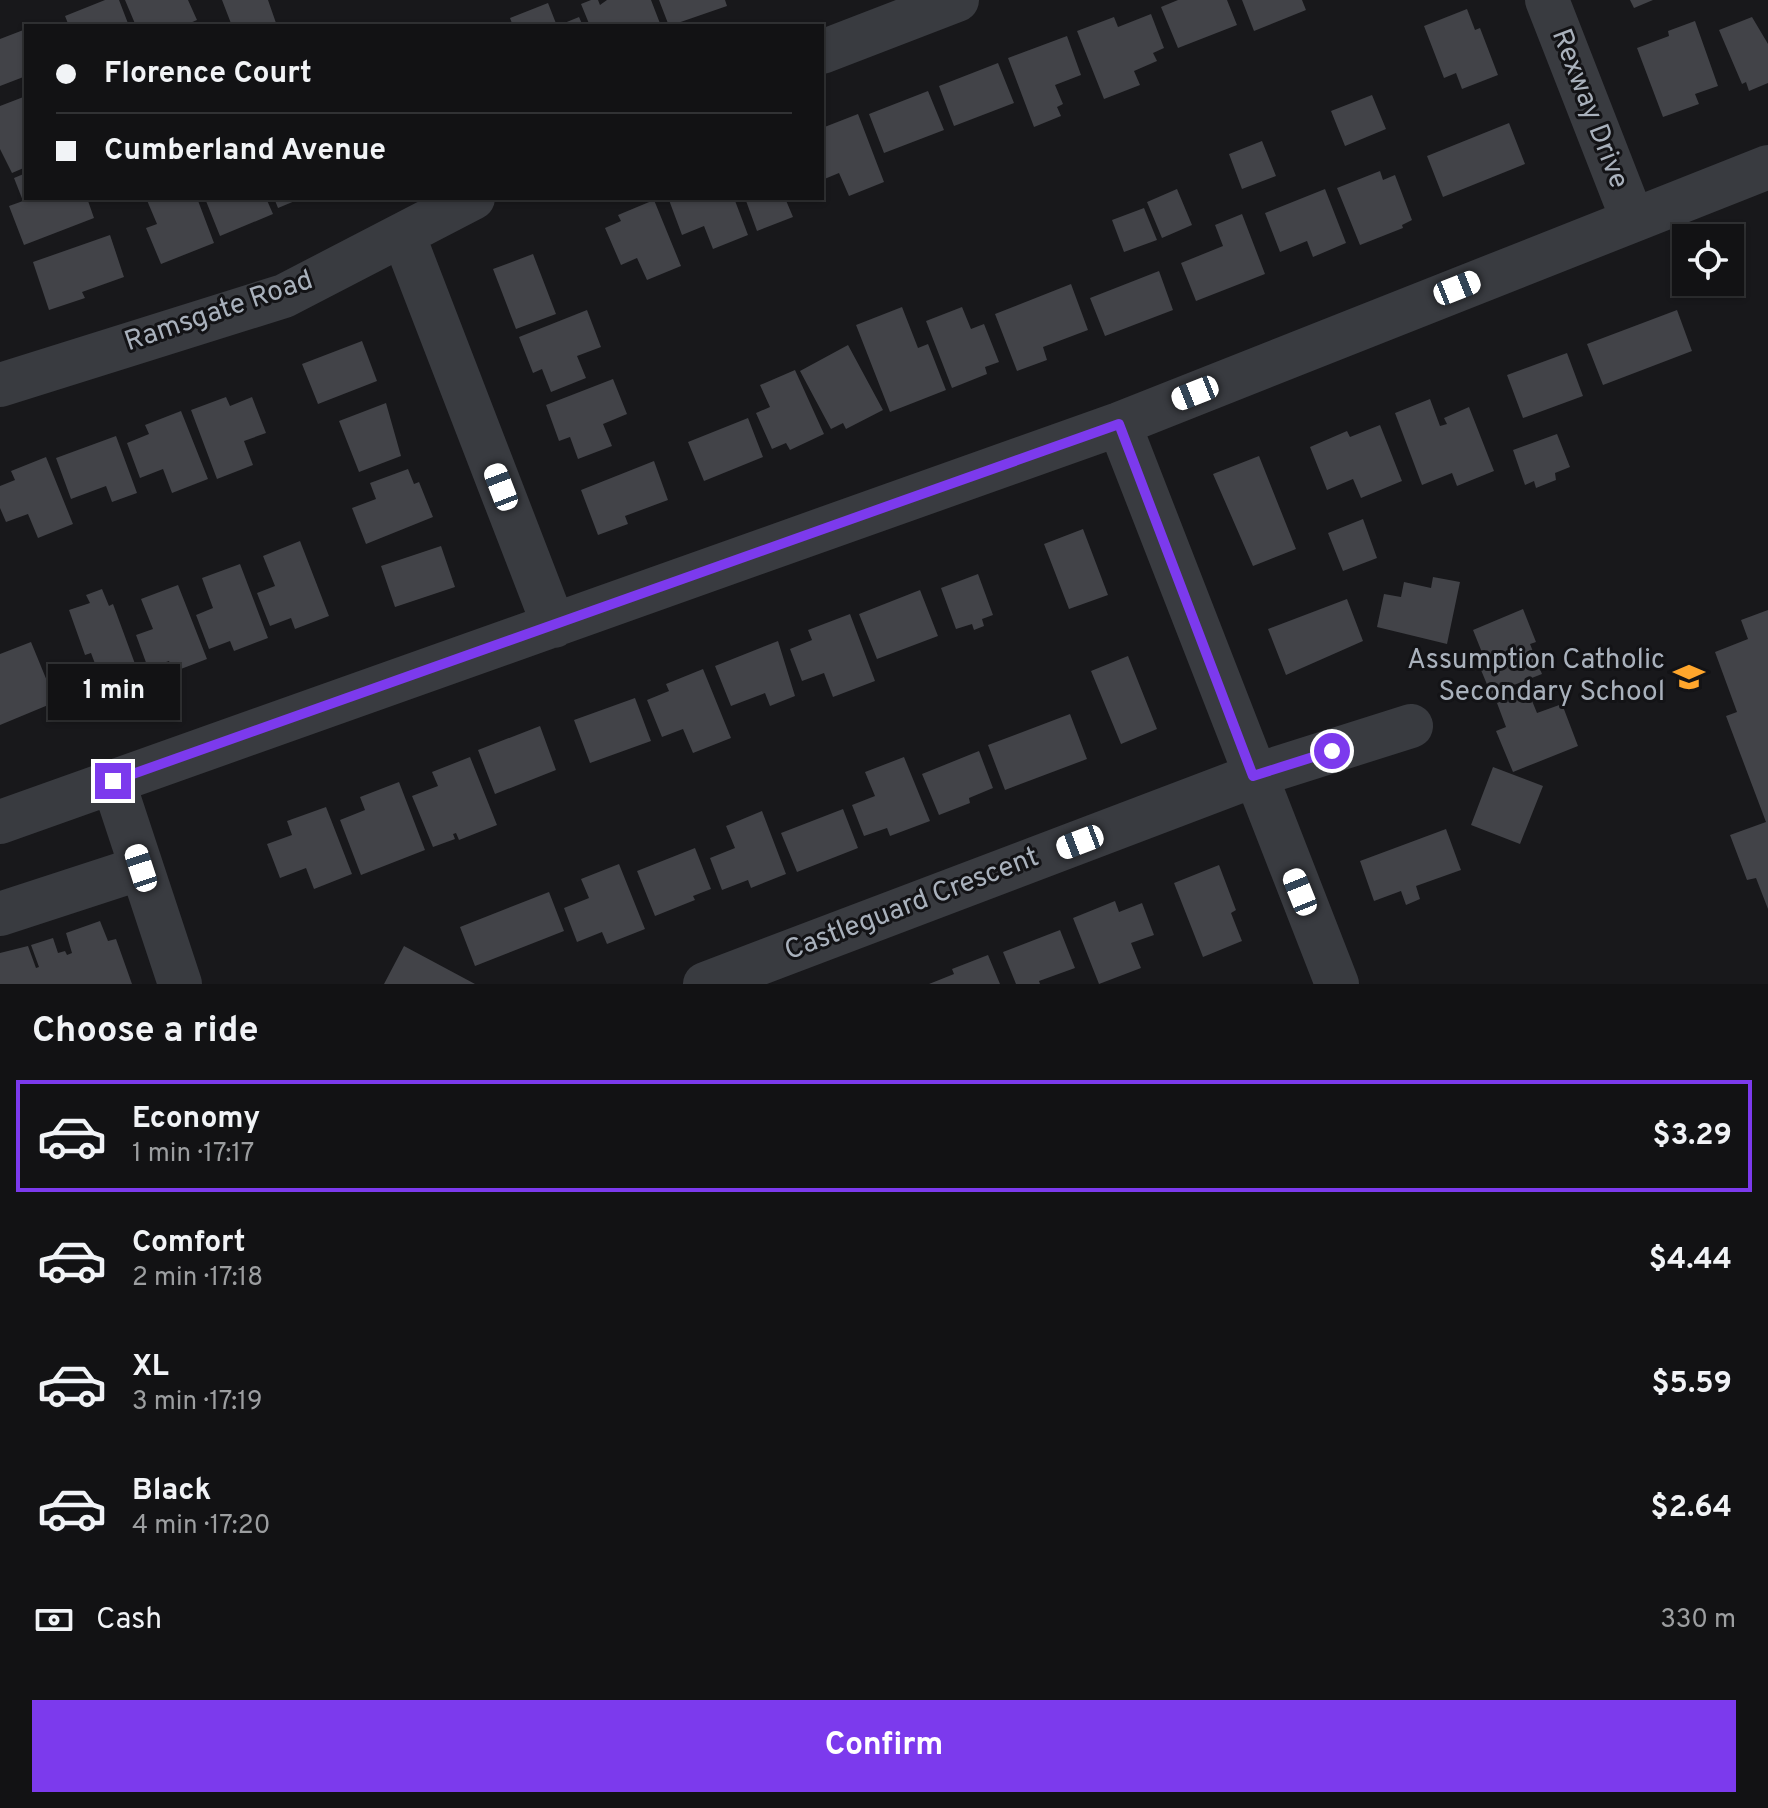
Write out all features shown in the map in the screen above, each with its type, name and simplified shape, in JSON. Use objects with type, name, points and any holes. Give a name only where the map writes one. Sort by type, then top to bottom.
[{"type":"street","points":[[824,51],[957,0]]},
{"type":"street","name":"Rexway Drive","points":[[1547,0],[1632,218]]},
{"type":"street","points":[[0,822],[1119,424],[1632,218],[1768,167]]},
{"type":"street","name":"Ramsgate Road","points":[[5,371],[284,296],[404,237],[469,200]]},
{"type":"street","points":[[404,237],[554,626]]},
{"type":"street","points":[[1119,424],[1253,776],[1337,984]]},
{"type":"street","name":"Castleguard Crescent","points":[[705,984],[1253,776],[1411,726]]},
{"type":"street","points":[[113,781],[180,984]]},
{"type":"street","points":[[0,914],[141,868]]},
{"type":"building","points":[[105,0],[119,0],[128,24],[68,24],[65,16]]},
{"type":"building","points":[[125,0],[188,0],[197,20],[188,24],[135,24]]},
{"type":"building","points":[[222,0],[268,0],[276,23],[261,24],[231,24]]},
{"type":"building","points":[[591,0],[598,0],[600,5],[607,0],[651,0],[660,24],[589,24],[581,4]]},
{"type":"building","points":[[659,0],[725,0],[727,6],[668,24]]},
{"type":"building","points":[[1178,0],[1227,0],[1237,25],[1178,48],[1161,7]]},
{"type":"building","points":[[1242,0],[1302,0],[1306,10],[1254,31]]},
{"type":"building","points":[[1630,0],[1653,0],[1634,8]]},
{"type":"building","points":[[548,3],[556,24],[512,24],[510,18]]},
{"type":"building","points":[[1467,9],[1475,30],[1480,28],[1498,75],[1462,89],[1456,73],[1444,78],[1424,26]]},
{"type":"building","points":[[1151,14],[1164,48],[1153,53],[1157,61],[1134,71],[1140,85],[1104,99],[1077,31],[1114,17],[1118,27]]},
{"type":"building","points":[[579,17],[582,24],[562,24]]},
{"type":"building","points":[[1752,17],[1768,44],[1768,83],[1749,91],[1746,82],[1742,84],[1719,30]]},
{"type":"building","points":[[1695,21],[1718,86],[1695,94],[1699,104],[1663,117],[1637,48],[1669,36],[1668,31]]},
{"type":"building","points":[[24,30],[24,77],[0,86],[0,39]]},
{"type":"building","points":[[1067,36],[1081,75],[1055,85],[1063,104],[1057,107],[1061,116],[1034,127],[1008,58]]},
{"type":"building","points":[[998,63],[1014,103],[954,126],[939,86]]},
{"type":"building","points":[[928,91],[944,130],[884,153],[869,114]]},
{"type":"building","points":[[1372,95],[1386,129],[1345,146],[1331,111]]},
{"type":"building","points":[[24,97],[24,168],[12,173],[0,149],[0,106]]},
{"type":"building","points":[[858,114],[884,182],[849,196],[839,173],[824,179],[824,127]]},
{"type":"building","points":[[1509,123],[1525,164],[1443,197],[1427,156]]},
{"type":"building","points":[[1262,141],[1276,176],[1242,189],[1229,154]]},
{"type":"building","points":[[1380,171],[1383,180],[1395,175],[1412,220],[1402,225],[1403,228],[1360,245],[1337,188]]},
{"type":"building","points":[[24,174],[24,200],[88,200],[94,218],[24,245],[9,206],[23,201],[14,178]]},
{"type":"building","points":[[1177,189],[1192,225],[1162,238],[1147,202]]},
{"type":"building","points":[[1325,189],[1346,243],[1313,257],[1307,241],[1280,252],[1265,213]]},
{"type":"building","points":[[147,200],[198,200],[214,243],[161,264],[146,228],[157,224]]},
{"type":"building","points":[[267,200],[273,214],[220,236],[206,201]]},
{"type":"building","points":[[275,200],[297,200],[278,208]]},
{"type":"building","points":[[654,200],[681,266],[647,280],[637,258],[621,265],[605,228],[621,221],[618,215]]},
{"type":"building","points":[[669,200],[735,200],[748,235],[713,249],[704,226],[682,235]]},
{"type":"building","points":[[746,200],[786,200],[793,217],[757,231]]},
{"type":"building","points":[[1144,208],[1157,240],[1124,252],[1112,220]]},
{"type":"building","points":[[1242,214],[1265,274],[1196,301],[1181,263],[1223,246],[1215,225]]},
{"type":"building","points":[[110,235],[124,277],[82,292],[85,298],[49,310],[33,262]]},
{"type":"building","points":[[533,254],[556,314],[516,329],[493,269]]},
{"type":"building","points":[[1159,271],[1173,310],[1105,336],[1090,298]]},
{"type":"building","points":[[1071,284],[1088,330],[1043,347],[1047,360],[1017,371],[995,314]]},
{"type":"building","points":[[902,307],[918,348],[928,344],[946,390],[890,412],[856,325]]},
{"type":"building","points":[[962,307],[971,329],[984,324],[999,362],[985,367],[987,374],[952,388],[926,321]]},
{"type":"building","points":[[587,310],[601,347],[577,356],[586,378],[551,392],[542,369],[533,373],[519,337]]},
{"type":"building","points":[[1677,310],[1692,351],[1603,385],[1587,344]]},
{"type":"building","points":[[362,341],[377,381],[318,404],[302,364]]},
{"type":"building","points":[[848,345],[883,410],[846,429],[843,423],[831,429],[800,371]]},
{"type":"building","points":[[1567,353],[1583,396],[1523,418],[1507,375]]},
{"type":"building","points":[[795,370],[824,434],[790,450],[786,443],[772,449],[756,413],[770,407],[760,385]]},
{"type":"building","points":[[613,379],[627,414],[603,424],[612,446],[578,459],[570,437],[559,441],[546,405]]},
{"type":"building","points":[[226,397],[230,406],[252,397],[266,433],[244,441],[253,465],[217,479],[191,410]]},
{"type":"building","points":[[1430,399],[1440,426],[1447,424],[1444,418],[1469,407],[1494,471],[1457,486],[1452,473],[1422,485],[1395,413]]},
{"type":"building","points":[[386,403],[401,456],[359,472],[339,421]]},
{"type":"building","points":[[181,411],[208,479],[172,493],[163,469],[140,478],[127,443],[149,434],[145,425]]},
{"type":"building","points":[[748,418],[763,457],[704,481],[688,442]]},
{"type":"building","points":[[1380,425],[1402,481],[1361,498],[1353,479],[1327,490],[1310,447],[1347,431],[1350,437]]},
{"type":"building","points":[[1557,434],[1570,467],[1555,473],[1556,480],[1536,488],[1534,481],[1525,485],[1513,450]]},
{"type":"building","points":[[116,436],[137,493],[112,502],[106,486],[71,499],[56,458]]},
{"type":"building","points":[[1259,456],[1296,549],[1253,566],[1213,474]]},
{"type":"building","points":[[46,457],[73,524],[38,538],[28,514],[6,522],[0,508],[0,486],[15,480],[11,471]]},
{"type":"building","points":[[654,461],[668,500],[625,516],[628,524],[598,535],[581,490]]},
{"type":"building","points":[[408,469],[414,484],[419,482],[433,517],[366,544],[352,508],[376,499],[370,483]]},
{"type":"building","points":[[1363,519],[1377,558],[1343,571],[1328,533]]},
{"type":"building","points":[[1083,529],[1108,595],[1069,609],[1044,544]]},
{"type":"building","points":[[300,541],[329,616],[295,629],[291,618],[270,626],[257,593],[275,586],[263,556]]},
{"type":"building","points":[[441,546],[455,587],[395,607],[381,566]]},
{"type":"building","points":[[240,564],[268,638],[234,651],[230,641],[209,649],[196,615],[213,608],[202,578]]},
{"type":"building","points":[[978,574],[993,615],[982,619],[984,626],[974,630],[972,624],[956,629],[941,588]]},
{"type":"building","points":[[1433,577],[1460,582],[1447,644],[1377,627],[1384,594],[1401,597],[1404,582],[1431,588]]},
{"type":"building","points":[[178,585],[207,659],[173,672],[169,661],[148,668],[136,635],[153,629],[141,599]]},
{"type":"building","points":[[102,589],[109,606],[113,604],[138,672],[103,685],[91,653],[85,655],[69,610],[90,603],[86,595]]},
{"type":"building","points":[[920,590],[938,636],[877,659],[859,614]]},
{"type":"building","points":[[1347,599],[1363,641],[1286,675],[1268,629]]},
{"type":"building","points":[[1523,609],[1536,642],[1530,644],[1542,674],[1491,694],[1476,658],[1483,655],[1473,630]]},
{"type":"building","points":[[1768,610],[1768,909],[1756,878],[1747,880],[1730,835],[1766,822],[1726,716],[1737,712],[1715,652],[1748,639],[1741,620]]},
{"type":"building","points":[[850,614],[875,681],[833,697],[824,673],[802,681],[790,649],[812,640],[808,630]]},
{"type":"building","points":[[778,641],[795,696],[770,706],[765,693],[731,706],[715,666]]},
{"type":"building","points":[[31,642],[54,698],[53,703],[0,725],[0,654]]},
{"type":"building","points":[[1128,656],[1157,729],[1121,744],[1091,671]]},
{"type":"building","points":[[703,669],[731,738],[693,753],[683,729],[662,737],[647,700],[669,691],[666,684]]},
{"type":"building","points":[[1528,691],[1537,713],[1562,704],[1578,746],[1513,772],[1496,731],[1506,727],[1497,703]]},
{"type":"building","points":[[635,698],[651,741],[590,763],[574,720]]},
{"type":"building","points":[[1070,714],[1087,759],[1005,790],[988,745]]},
{"type":"building","points":[[540,726],[556,770],[495,794],[478,750]]},
{"type":"building","points":[[979,751],[993,788],[969,798],[970,803],[939,815],[922,774]]},
{"type":"building","points":[[470,757],[497,825],[459,840],[456,833],[453,834],[455,839],[433,847],[412,796],[438,786],[432,772]]},
{"type":"building","points":[[904,757],[930,821],[890,836],[887,828],[864,836],[852,805],[875,796],[865,772]]},
{"type":"building","points":[[1493,767],[1543,786],[1520,844],[1471,825]]},
{"type":"building","points":[[399,782],[425,850],[361,875],[340,820],[365,810],[360,797]]},
{"type":"building","points":[[326,807],[352,874],[314,889],[306,868],[280,878],[267,844],[292,835],[287,821]]},
{"type":"building","points":[[843,809],[858,848],[797,872],[781,833]]},
{"type":"building","points":[[762,811],[786,874],[751,888],[748,880],[722,890],[710,858],[735,848],[726,826]]},
{"type":"building","points":[[1446,829],[1461,870],[1416,886],[1420,899],[1406,905],[1401,891],[1374,901],[1360,861]]},
{"type":"building","points":[[695,848],[711,889],[693,896],[695,900],[655,916],[637,871]]},
{"type":"building","points":[[619,864],[645,929],[607,944],[602,932],[577,942],[564,908],[589,898],[581,879]]},
{"type":"building","points":[[1219,865],[1236,910],[1231,913],[1242,941],[1203,957],[1174,883]]},
{"type":"building","points":[[549,892],[564,931],[475,966],[460,927]]},
{"type":"building","points":[[1115,901],[1119,912],[1142,903],[1154,935],[1131,943],[1141,968],[1099,984],[1073,918]]},
{"type":"building","points":[[100,921],[108,941],[116,939],[132,984],[0,984],[0,953],[28,946],[36,968],[39,967],[31,945],[53,938],[58,953],[65,951],[67,955],[72,953],[66,933]]},
{"type":"building","points":[[1060,930],[1075,968],[1039,981],[1040,984],[1016,984],[1003,952]]},
{"type":"building","points":[[404,946],[475,984],[384,984]]},
{"type":"building","points":[[988,955],[1000,984],[929,984],[954,974],[952,969]]},
{"type":"place","name":"Assumption Catholic Secondary School","points":[[1689,677]]},
{"type":"route","points":[[113,781],[1119,424],[1253,776],[1332,751]]}]
